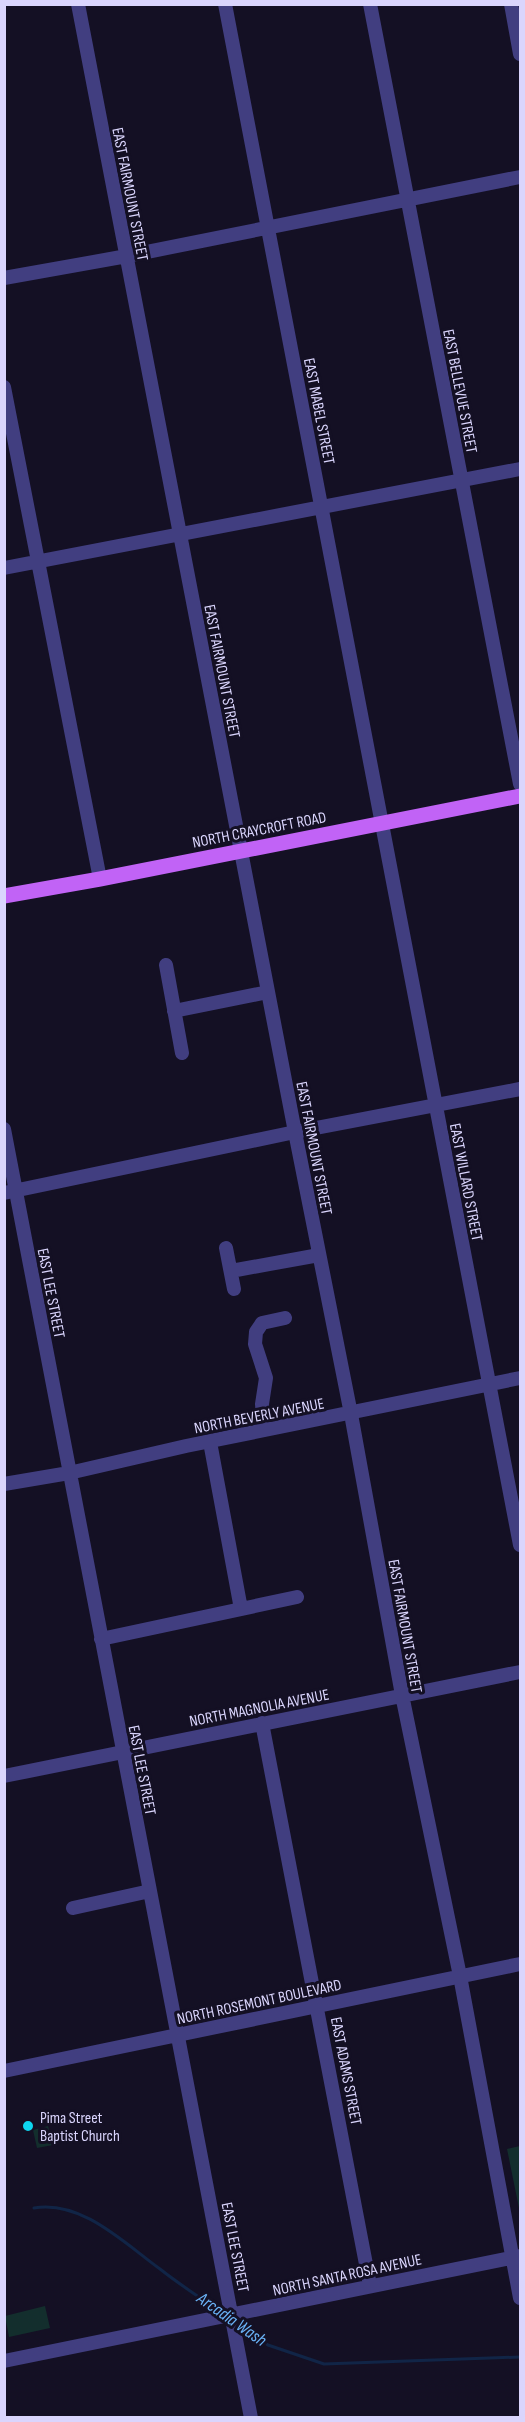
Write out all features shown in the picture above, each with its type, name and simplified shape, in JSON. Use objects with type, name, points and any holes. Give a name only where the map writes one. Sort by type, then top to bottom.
[{"type":"main road","name":"NORTH CRAYCROFT ROAD","points":[[4,896],[520,796]]},
{"type":"street","name":"EAST FAIRMOUNT STREET","points":[[78,4],[351,1414],[402,1695],[517,2257],[520,2298]]},
{"type":"street","name":"EAST MABEL STREET","points":[[225,4],[382,824]]},
{"type":"street","name":"EAST BELLEVUE STREET","points":[[370,4],[520,784]]},
{"type":"street","points":[[511,4],[520,54]]},
{"type":"street","points":[[4,278],[126,256],[520,177]]},
{"type":"street","points":[[4,387],[100,879]]},
{"type":"street","points":[[4,568],[520,469]]},
{"type":"street","name":"EAST WILLARD STREET","points":[[382,824],[520,1545]]},
{"type":"street","points":[[166,965],[182,1053]]},
{"type":"street","points":[[174,1011],[268,992]]},
{"type":"street","points":[[10,1192],[295,1132],[520,1089]]},
{"type":"street","name":"EAST LEE STREET","points":[[4,1129],[10,1192],[69,1473],[251,2418]]},
{"type":"street","points":[[226,1248],[234,1290]]},
{"type":"street","points":[[231,1271],[319,1255]]},
{"type":"street","points":[[264,1430],[262,1404],[266,1378],[258,1356],[256,1332],[262,1323],[285,1318]]},
{"type":"street","name":"NORTH BEVERLY AVENUE","points":[[4,1484],[69,1473],[264,1430],[520,1378]]},
{"type":"street","points":[[210,1442],[241,1609]]},
{"type":"street","points":[[101,1639],[297,1597]]},
{"type":"street","name":"NORTH MAGNOLIA AVENUE","points":[[4,1776],[520,1671]]},
{"type":"street","name":"EAST ADAMS STREET","points":[[262,1723],[370,2285]]},
{"type":"street","points":[[73,1908],[150,1891]]},
{"type":"street","name":"NORTH ROSEMONT BOULEVARD","points":[[4,2071],[520,1964]]},
{"type":"street","name":"NORTH SANTA ROSA AVENUE","points":[[4,2361],[517,2257]]},
{"type":"green space","points":[[48,2126],[53,2145],[37,2148],[33,2130]]},
{"type":"green space","points":[[520,2146],[520,2213],[507,2149]]},
{"type":"green space","points":[[45,2306],[50,2328],[9,2337],[5,2316]]},
{"type":"waterway","name":"Arcadia Wash","points":[[34,2208],[52,2207],[69,2210],[85,2217],[117,2236],[182,2286],[221,2312]]},
{"type":"waterway","name":"Arcadia Wash","points":[[238,2324],[268,2345],[324,2364],[520,2357]]},
{"type":"place","name":"Pima Street Baptist Church","points":[[28,2126]]}]
